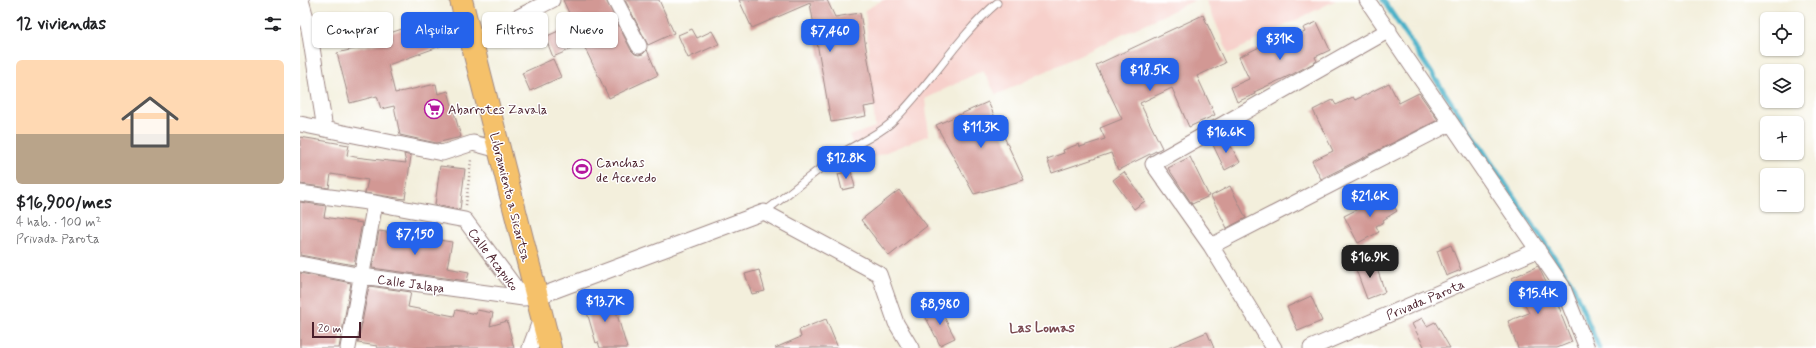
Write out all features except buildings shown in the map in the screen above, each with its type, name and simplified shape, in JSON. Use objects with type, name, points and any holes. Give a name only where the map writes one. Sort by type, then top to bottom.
[{"type":"main road","name":"Libramiento a Sicartsa","points":[[461,0],[464,12]]},
{"type":"main road","name":"Libramiento a Sicartsa","points":[[473,48],[499,150],[534,304],[550,348]]},
{"type":"street","points":[[301,0],[304,28],[325,129]]},
{"type":"street","points":[[474,39],[552,0]]},
{"type":"street","points":[[615,0],[639,46]]},
{"type":"street","points":[[1367,0],[1389,30],[1562,286],[1587,348]]},
{"type":"street","points":[[1274,348],[1211,246],[1153,164],[1389,30]]},
{"type":"street","points":[[1211,246],[1451,122]]},
{"type":"street","points":[[300,124],[442,153],[473,144],[499,150]]},
{"type":"street","name":"Calle Acapulco","points":[[300,193],[375,203],[465,220],[534,304]]},
{"type":"street","points":[[348,348],[375,203]]},
{"type":"street","points":[[530,348],[534,304],[764,212],[879,274],[896,323],[911,348]]},
{"type":"street","name":"Privada Parota","points":[[1311,348],[1538,250]]},
{"type":"street","name":"Calle Jalapa","points":[[300,264],[362,276],[534,304]]},
{"type":"lane","points":[[764,212],[842,153],[868,139],[889,124],[916,96],[972,27],[997,3]]},
{"type":"path","points":[[465,220],[473,144]]},
{"type":"shaded area","points":[[883,0],[1195,0],[996,95],[983,70],[925,99],[929,135],[856,164],[850,136],[875,127],[865,10]]},
{"type":"shaded area","points":[[1206,0],[1336,0],[1229,54]]},
{"type":"waterway","points":[[1383,0],[1572,284],[1599,348]]},
{"type":"place","name":"Abarrotes Zavala","points":[[434,109]]},
{"type":"place","name":"Canchas de Acevedo","points":[[582,169]]},
{"type":"district","name":"Las Lomas","points":[[1042,327]]}]
